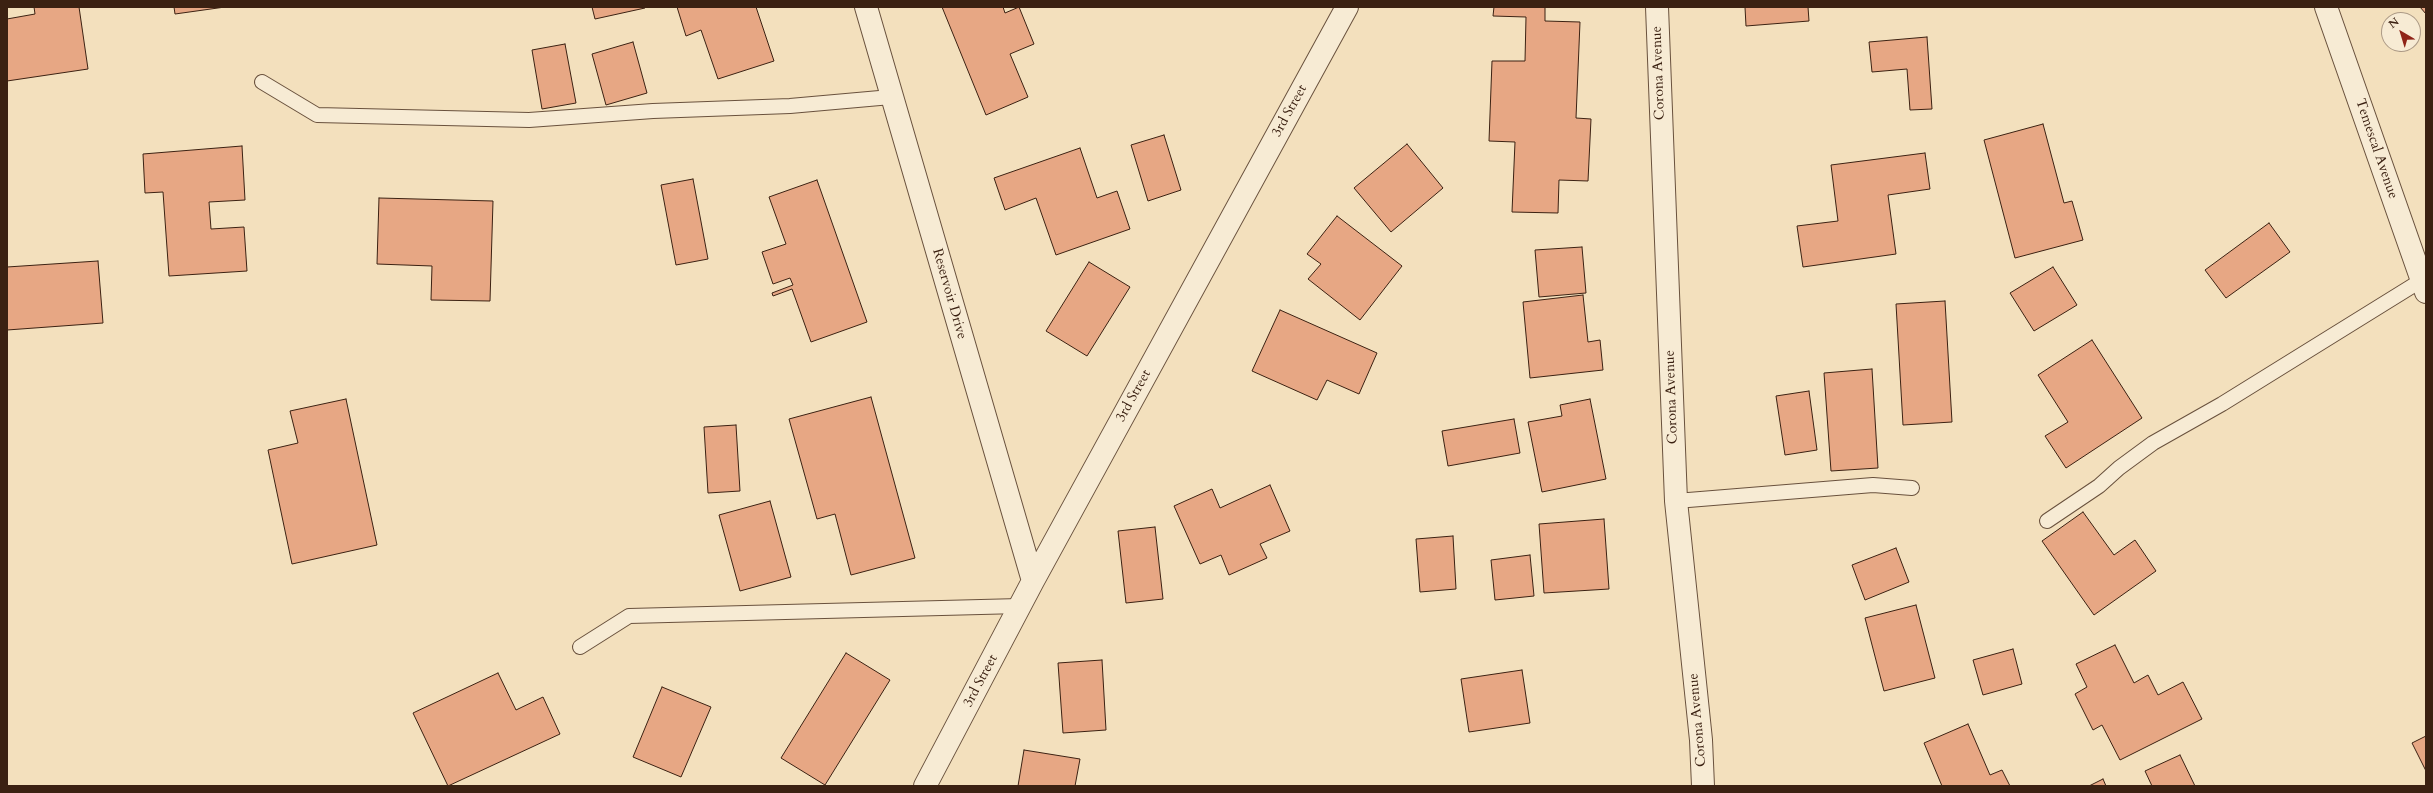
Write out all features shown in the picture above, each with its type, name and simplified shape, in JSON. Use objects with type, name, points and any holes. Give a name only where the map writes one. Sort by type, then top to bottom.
[{"type":"street","name":"Reservoir Drive","points":[[866,7],[1033,581]]},
{"type":"street","name":"3rd Street","points":[[925,786],[1033,581],[1347,7]]},
{"type":"street","name":"Corona Avenue","points":[[1657,7],[1676,501],[1701,740],[1703,786]]},
{"type":"street","name":"Temescal Avenue","points":[[2326,7],[2424,286]]},
{"type":"lane","points":[[262,82],[317,115],[529,120],[653,111],[790,106],[891,96]]},
{"type":"lane","points":[[2047,521],[2099,486],[2119,468],[2153,443],[2424,286]]},
{"type":"lane","points":[[1676,501],[1873,485],[1912,488]]},
{"type":"lane","points":[[580,647],[629,616],[1020,606]]},
{"type":"building","points":[[34,7],[79,7],[88,69],[7,81],[7,19],[35,14]]},
{"type":"building","points":[[174,7],[225,7],[175,14]]},
{"type":"building","points":[[592,7],[645,7],[645,8],[595,19]]},
{"type":"building","points":[[677,7],[756,7],[774,61],[718,79],[701,30],[686,36]]},
{"type":"building","points":[[942,7],[1003,7],[1005,13],[1019,7],[1034,44],[1010,54],[1028,97],[986,115]]},
{"type":"building","points":[[1494,7],[1545,7],[1545,21],[1580,22],[1576,118],[1591,119],[1588,181],[1559,180],[1558,213],[1512,212],[1515,142],[1489,141],[1492,61],[1525,61],[1526,17],[1493,16]]},
{"type":"building","points":[[1745,7],[1808,7],[1809,21],[1746,26]]},
{"type":"building","points":[[2420,7],[2426,7],[2426,14]]},
{"type":"building","points":[[1927,37],[1932,109],[1910,110],[1907,69],[1872,72],[1869,42]]},
{"type":"building","points":[[633,42],[647,93],[606,105],[592,54]]},
{"type":"building","points":[[565,44],[576,103],[542,109],[532,50]]},
{"type":"building","points":[[2043,124],[2064,203],[2072,201],[2083,240],[2015,258],[1984,140]]},
{"type":"building","points":[[1164,135],[1181,190],[1148,201],[1131,145]]},
{"type":"building","points":[[1407,144],[1443,188],[1391,232],[1354,188]]},
{"type":"building","points":[[242,146],[245,200],[209,202],[211,229],[244,227],[247,271],[169,276],[163,192],[145,193],[143,154]]},
{"type":"building","points":[[1080,148],[1097,198],[1117,191],[1130,229],[1056,255],[1036,198],[1005,210],[994,178]]},
{"type":"building","points":[[1925,153],[1930,189],[1888,195],[1896,254],[1803,267],[1797,226],[1838,221],[1831,165]]},
{"type":"building","points":[[693,179],[708,259],[676,265],[661,185]]},
{"type":"building","points":[[817,180],[867,322],[811,342],[792,289],[773,296],[772,293],[793,285],[790,278],[773,284],[762,252],[786,244],[769,197]]},
{"type":"building","points":[[379,198],[493,201],[490,301],[431,300],[432,266],[377,264]]},
{"type":"building","points":[[1337,216],[1402,266],[1360,320],[1308,279],[1321,264],[1307,254]]},
{"type":"building","points":[[2269,223],[2290,252],[2226,298],[2205,270]]},
{"type":"building","points":[[1582,247],[1586,293],[1539,297],[1535,250]]},
{"type":"building","points":[[98,261],[103,323],[7,330],[7,267]]},
{"type":"building","points":[[1089,262],[1130,287],[1087,356],[1046,331]]},
{"type":"building","points":[[2053,267],[2077,305],[2034,331],[2010,293]]},
{"type":"building","points":[[1583,295],[1588,342],[1600,340],[1603,370],[1530,378],[1523,302]]},
{"type":"building","points":[[1945,301],[1952,422],[1903,425],[1896,304]]},
{"type":"building","points":[[1280,310],[1377,353],[1359,394],[1327,380],[1317,400],[1252,371]]},
{"type":"building","points":[[2092,340],[2142,418],[2066,468],[2045,436],[2068,422],[2038,375]]},
{"type":"building","points":[[1872,369],[1878,468],[1831,471],[1824,373]]},
{"type":"building","points":[[1809,391],[1817,450],[1785,455],[1776,396]]},
{"type":"building","points":[[871,397],[915,558],[851,575],[835,514],[817,519],[789,419]]},
{"type":"building","points":[[346,399],[377,545],[292,564],[268,450],[298,443],[290,411]]},
{"type":"building","points":[[1590,399],[1606,479],[1542,492],[1528,422],[1562,416],[1560,405]]},
{"type":"building","points":[[1514,419],[1520,453],[1448,466],[1442,431]]},
{"type":"building","points":[[736,425],[740,491],[708,493],[704,427]]},
{"type":"building","points":[[1270,485],[1290,531],[1260,544],[1267,558],[1229,575],[1221,555],[1200,564],[1174,506],[1212,489],[1220,508]]},
{"type":"building","points":[[770,501],[791,577],[740,591],[719,515]]},
{"type":"building","points":[[2083,512],[2114,555],[2135,540],[2156,571],[2094,615],[2042,541]]},
{"type":"building","points":[[1604,519],[1609,589],[1544,593],[1539,524]]},
{"type":"building","points":[[1155,527],[1163,599],[1126,603],[1118,531]]},
{"type":"building","points":[[1453,536],[1456,589],[1420,592],[1416,539]]},
{"type":"building","points":[[1896,548],[1909,582],[1865,600],[1852,565]]},
{"type":"building","points":[[1530,555],[1534,596],[1495,600],[1491,560]]},
{"type":"building","points":[[1916,605],[1935,678],[1884,691],[1865,618]]},
{"type":"building","points":[[2115,645],[2134,683],[2148,675],[2158,695],[2183,682],[2202,719],[2120,760],[2102,725],[2093,730],[2075,694],[2087,687],[2076,664]]},
{"type":"building","points":[[2013,649],[2022,684],[1983,695],[1973,660]]},
{"type":"building","points":[[846,653],[890,680],[825,785],[781,758]]},
{"type":"building","points":[[1102,660],[1106,730],[1063,733],[1058,663]]},
{"type":"building","points":[[1522,670],[1530,723],[1469,732],[1461,679]]},
{"type":"building","points":[[498,673],[516,710],[543,697],[560,734],[448,786],[413,713]]},
{"type":"building","points":[[662,687],[711,707],[681,777],[633,757]]},
{"type":"building","points":[[1968,724],[1990,775],[2002,770],[2010,786],[1942,786],[1924,743]]},
{"type":"building","points":[[2426,736],[2426,771],[2412,743]]},
{"type":"building","points":[[1024,750],[1080,759],[1075,786],[1018,786]]},
{"type":"building","points":[[2180,755],[2195,786],[2152,786],[2145,771]]},
{"type":"building","points":[[2103,779],[2106,786],[2089,786]]}]
